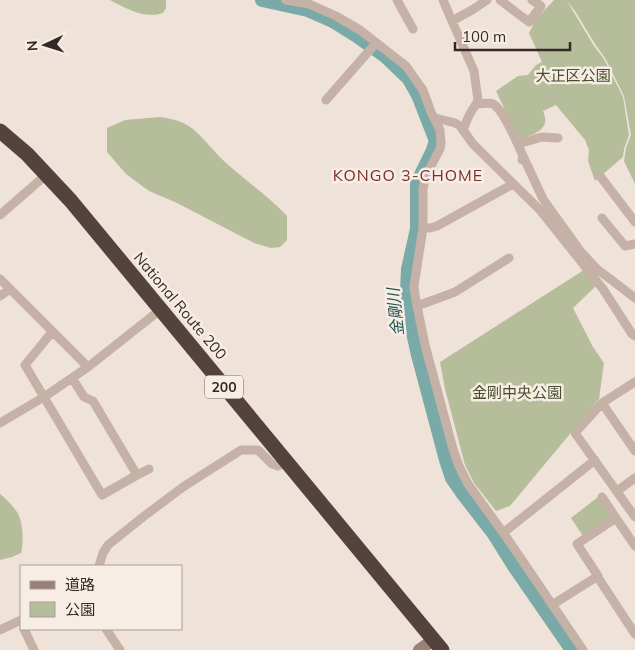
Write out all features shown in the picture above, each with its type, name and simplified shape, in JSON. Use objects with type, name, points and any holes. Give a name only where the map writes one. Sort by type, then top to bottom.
[{"type":"highway","name":"National Route 200","points":[[0,131],[48,174],[71,201],[437,645]]},
{"type":"street","points":[[286,0],[309,4],[336,16],[360,30],[406,66],[423,90],[440,130],[442,143]]},
{"type":"street","points":[[397,0],[413,29]]},
{"type":"street","points":[[443,0],[474,71],[478,100],[461,127]]},
{"type":"street","points":[[452,21],[487,0]]},
{"type":"street","points":[[500,0],[529,22],[541,6],[532,0]]},
{"type":"street","points":[[326,100],[376,43]]},
{"type":"street","points":[[477,104],[489,103],[495,105],[504,116],[543,199],[581,252],[597,269],[635,298]]},
{"type":"street","points":[[435,118],[461,127],[473,144],[540,210],[603,289],[635,336]]},
{"type":"street","points":[[461,127],[450,127],[447,129],[440,149],[426,166],[423,189],[423,228],[414,286],[426,345],[453,449],[468,484],[584,650]]},
{"type":"street","points":[[518,144],[542,137],[558,138]]},
{"type":"street","points":[[523,156],[524,170],[540,210]]},
{"type":"street","points":[[0,215],[48,174]]},
{"type":"street","points":[[600,176],[635,222]]},
{"type":"street","points":[[423,228],[437,226],[513,184]]},
{"type":"street","points":[[602,218],[625,246],[635,244]]},
{"type":"street","points":[[417,306],[455,292],[509,258]]},
{"type":"street","points":[[0,279],[88,367]]},
{"type":"street","points":[[0,296],[10,289]]},
{"type":"street","points":[[0,423],[44,397],[88,367],[160,310]]},
{"type":"street","points":[[52,332],[25,365],[102,495],[149,469]]},
{"type":"street","points":[[72,378],[84,398],[93,401],[137,475]]},
{"type":"street","points":[[635,382],[602,403],[575,433],[635,517]]},
{"type":"street","points":[[602,403],[635,451]]},
{"type":"street","points":[[100,565],[103,553],[108,545],[118,536],[183,487],[241,450],[258,450],[272,464],[278,466],[287,461]]},
{"type":"street","points":[[503,533],[595,460]]},
{"type":"street","points":[[617,491],[635,478]]},
{"type":"street","points":[[602,497],[635,546]]},
{"type":"street","points":[[616,518],[577,544],[635,634]]},
{"type":"street","points":[[552,605],[597,576]]},
{"type":"street","points":[[0,630],[20,621]]},
{"type":"street","points":[[24,630],[34,650]]},
{"type":"street","points":[[107,630],[120,650]]},
{"type":"street","points":[[419,650],[437,645]]},
{"type":"green space","points":[[110,0],[166,0],[166,8],[163,13],[156,15],[142,14],[129,10]]},
{"type":"green space","name":"大正区公園","points":[[554,0],[635,0],[635,184],[624,161],[631,135],[624,96],[605,58],[567,1],[604,59],[623,97],[629,135],[623,157],[595,181],[588,161],[589,150],[585,140],[556,105],[543,111],[545,123],[540,130],[519,140],[496,91],[518,76],[528,75],[536,65],[542,62],[529,33],[536,19]]},
{"type":"green space","points":[[160,117],[181,122],[193,129],[225,162],[287,216],[287,240],[280,247],[271,248],[254,243],[177,203],[149,191],[126,174],[107,152],[107,128],[125,120]]},
{"type":"green space","name":"金剛中央公園","points":[[584,270],[597,285],[573,308],[593,347],[604,363],[599,399],[510,506],[496,511],[474,483],[465,465],[445,389],[440,362]]},
{"type":"green space","points":[[0,494],[17,512],[21,521],[23,538],[21,553],[0,560]]},
{"type":"green space","points":[[598,497],[611,517],[583,536],[571,518]]},
{"type":"waterway","name":"金剛川","points":[[262,0],[308,10],[333,21],[385,56],[409,79],[418,95],[436,141],[417,183],[417,229],[408,269],[407,292],[418,355],[446,460],[452,478],[494,534],[572,650]]},
{"type":"district","name":"KONGO 3-CHOME","points":[[408,175]]}]
